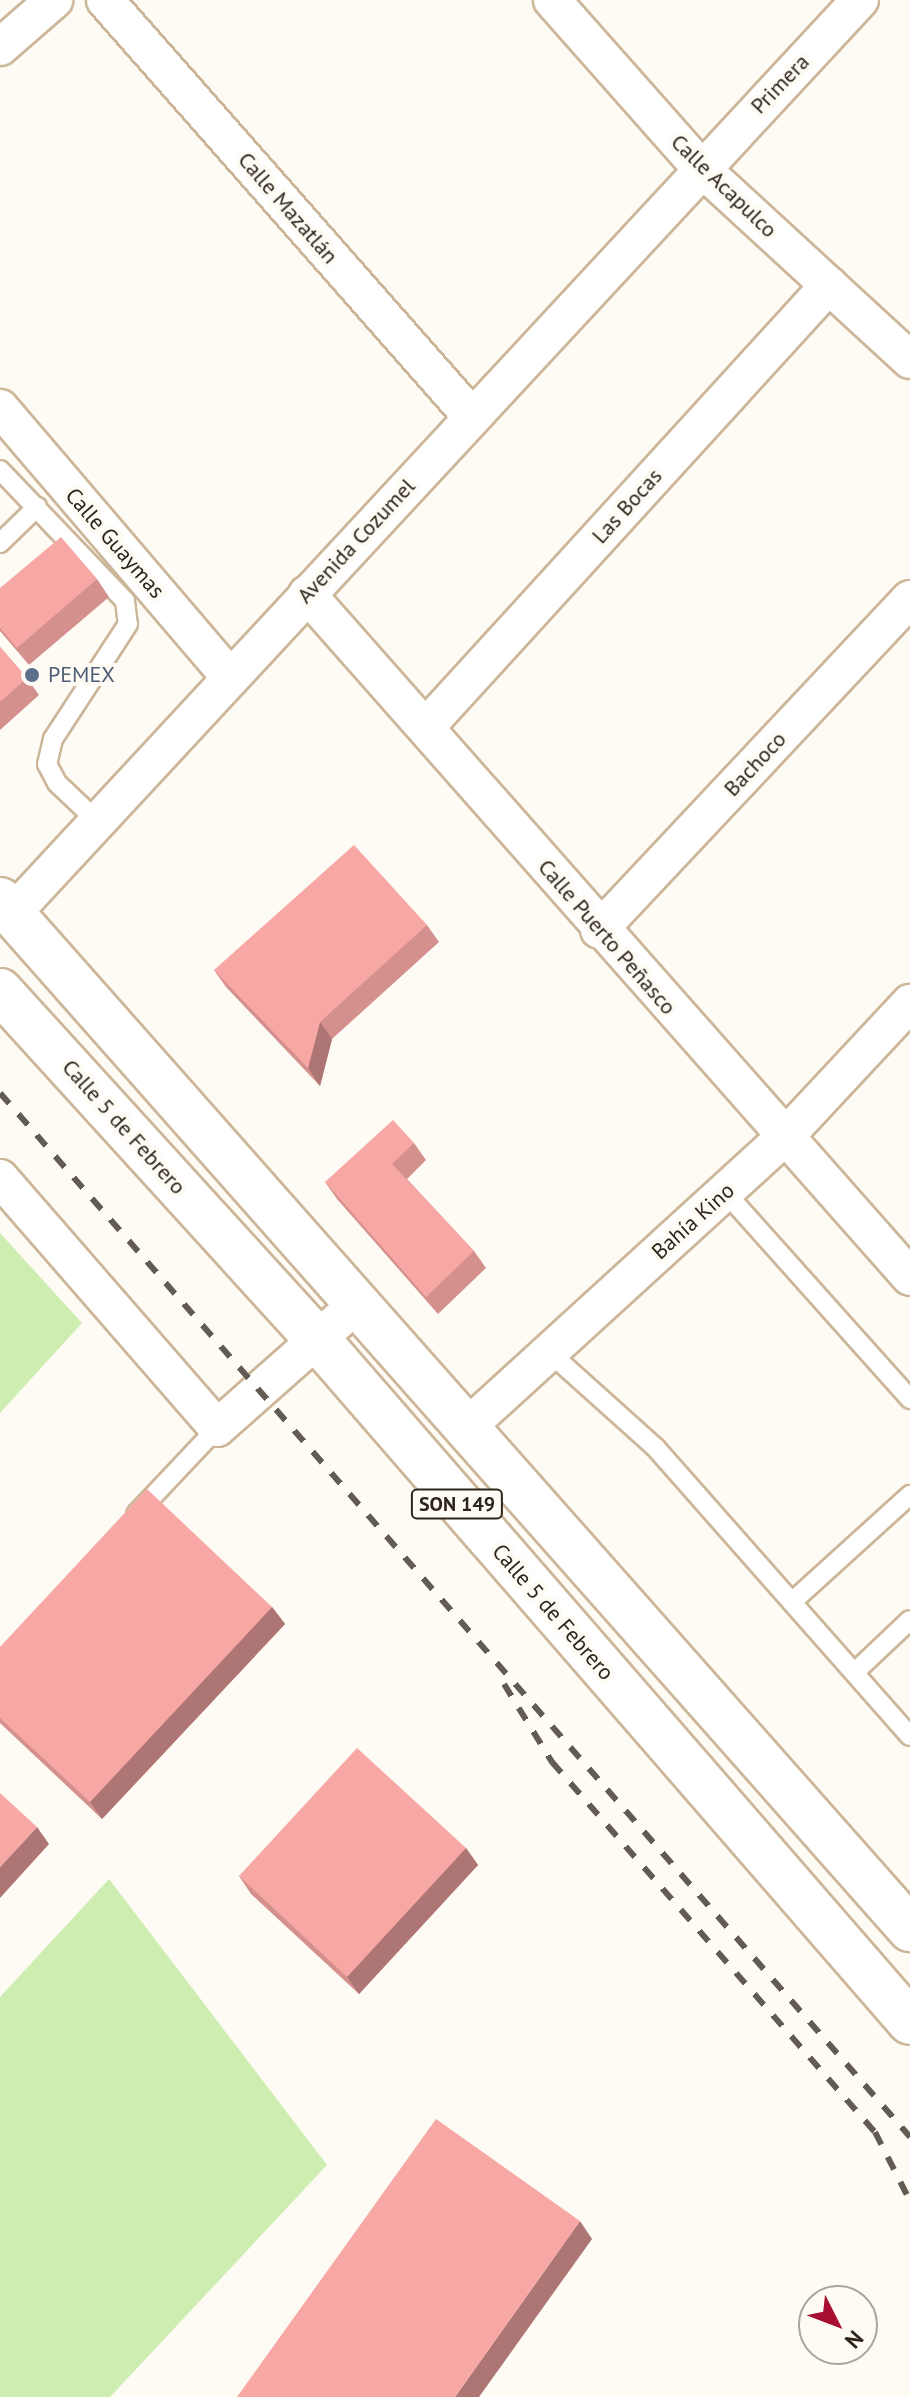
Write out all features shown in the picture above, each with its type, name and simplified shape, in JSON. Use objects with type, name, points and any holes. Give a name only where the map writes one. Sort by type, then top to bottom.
[{"type":"main road","name":"SON 149","points":[[6,907],[356,1305],[900,1910]]},
{"type":"main road","name":"Calle 5 de Febrero","points":[[0,991],[318,1340],[910,2022]]},
{"type":"street","points":[[0,47],[54,0]]},
{"type":"street","name":"Calle Mazatlán","points":[[105,0],[471,416]]},
{"type":"street","name":"Calle Acapulco","points":[[552,0],[700,167],[910,360]]},
{"type":"street","name":"Primera","points":[[700,167],[860,0]]},
{"type":"street","name":"Avenida Cozumel","points":[[6,907],[97,821],[700,167]]},
{"type":"street","name":"Las Bocas","points":[[426,727],[829,285]]},
{"type":"street","name":"Calle Guaymas","points":[[0,408],[230,677]]},
{"type":"street","name":"Calle Puerto Peñasco","points":[[307,594],[426,727],[599,930],[910,1277]]},
{"type":"street","name":"Bachoco","points":[[599,930],[910,599]]},
{"type":"street","name":"Bahía Kino","points":[[466,1428],[784,1138],[910,1003]]},
{"type":"street","points":[[0,1178],[217,1428],[356,1305]]},
{"type":"lane","points":[[0,470],[125,601],[128,624],[53,739],[47,764],[57,783],[97,821]]},
{"type":"lane","points":[[0,543],[37,507]]},
{"type":"lane","points":[[725,1192],[910,1399]]},
{"type":"lane","points":[[549,1352],[655,1447],[856,1671],[910,1736]]},
{"type":"lane","points":[[119,1532],[217,1428]]},
{"type":"lane","points":[[793,1601],[910,1495]]},
{"type":"lane","points":[[856,1671],[910,1620]]},
{"type":"green space","points":[[0,1233],[82,1323],[0,1413]]},
{"type":"green space","points":[[109,1879],[327,2165],[110,2397],[0,2397],[0,1997]]},
{"type":"building","points":[[61,537],[97,579],[17,648],[0,628],[0,588]]},
{"type":"building","points":[[0,647],[27,678],[0,702]]},
{"type":"building","points":[[354,845],[427,925],[320,1022],[308,1068],[214,970]]},
{"type":"building","points":[[393,1120],[414,1143],[392,1164],[474,1251],[426,1297],[325,1182]]},
{"type":"building","points":[[147,1489],[272,1607],[90,1802],[0,1718],[0,1647]]},
{"type":"building","points":[[357,1748],[466,1848],[347,1977],[239,1876]]},
{"type":"building","points":[[0,1793],[37,1827],[0,1867]]},
{"type":"building","points":[[436,2119],[580,2221],[455,2397],[237,2397]]},
{"type":"railway","points":[[0,1093],[910,2137]]},
{"type":"railway","points":[[504,1684],[552,1762],[875,2132],[910,2201]]},
{"type":"place","name":"PEMEX","points":[[32,675]]}]
